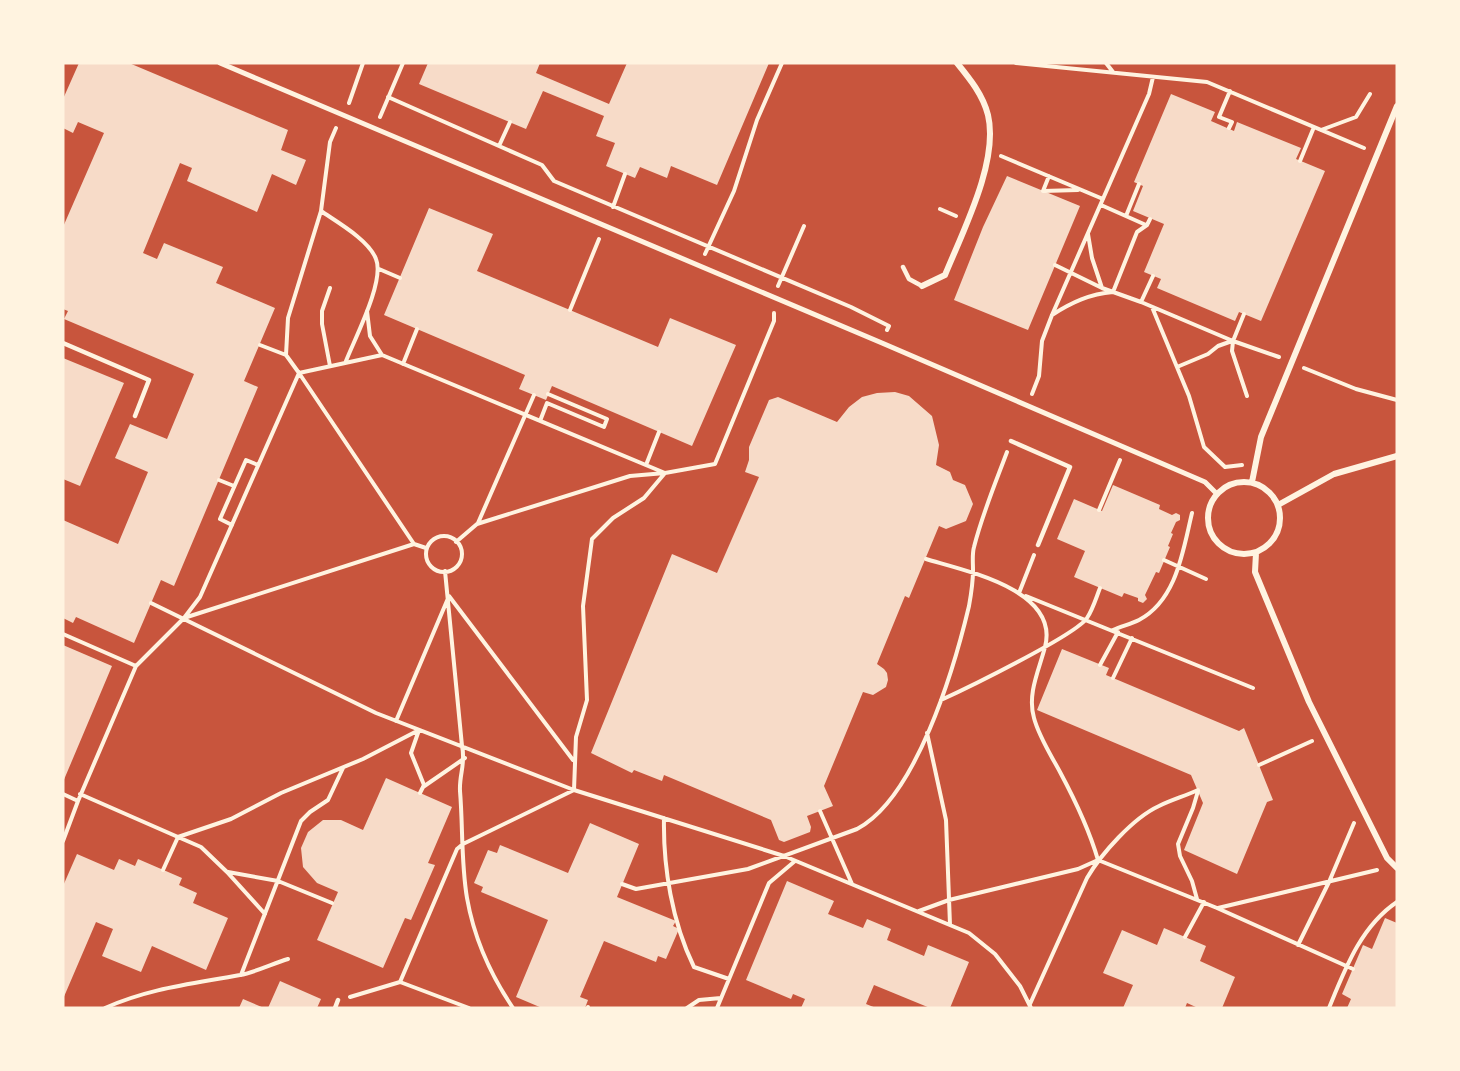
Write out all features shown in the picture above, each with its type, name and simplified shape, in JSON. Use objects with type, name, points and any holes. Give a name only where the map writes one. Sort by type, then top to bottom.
[{"type":"street","points":[[220,63],[1205,482],[1217,494]]},
{"type":"street","points":[[922,286],[945,275],[987,170],[988,115],[976,87],[957,63]]},
{"type":"street","points":[[1252,482],[1261,437],[1397,106]]},
{"type":"street","points":[[1278,505],[1334,474],[1397,456]]},
{"type":"street","points":[[1252,482],[1263,486],[1273,494],[1281,514],[1277,534],[1264,549],[1256,553],[1244,555],[1232,553],[1214,538],[1209,527],[1210,503],[1217,494],[1233,483],[1252,482]]},
{"type":"street","points":[[1256,553],[1255,572],[1309,702],[1387,858],[1397,868]]},
{"type":"lane","points":[[903,267],[909,279],[922,286]]},
{"type":"lane","points":[[63,343],[148,380],[135,416]]},
{"type":"lane","points":[[1011,441],[1070,467],[1038,545]]},
{"type":"lane","points":[[335,1008],[338,1000]]},
{"type":"path","points":[[352,98],[363,63]]},
{"type":"path","points":[[374,129],[403,63]]},
{"type":"path","points":[[699,267],[734,191],[757,120],[782,63]]},
{"type":"path","points":[[1016,63],[1207,82],[1365,149]]},
{"type":"path","points":[[1106,63],[1113,73]]},
{"type":"path","points":[[1027,406],[1039,376],[1042,341],[1135,128],[1149,94],[1153,77]]},
{"type":"path","points":[[1229,128],[1232,122],[1219,117],[1230,91]]},
{"type":"path","points":[[1321,130],[1356,117],[1370,94]]},
{"type":"path","points":[[388,97],[542,165],[554,181],[851,307],[889,326],[882,343]]},
{"type":"path","points":[[499,146],[510,122]]},
{"type":"path","points":[[1300,161],[1314,127]]},
{"type":"path","points":[[286,355],[288,318],[321,211],[330,142]]},
{"type":"path","points":[[1000,155],[1103,199]]},
{"type":"path","points":[[1049,176],[1043,191],[1080,189]]},
{"type":"path","points":[[1126,216],[1139,184]]},
{"type":"path","points":[[1101,205],[1147,225]]},
{"type":"path","points":[[321,211],[350,231],[370,249],[376,259],[379,272],[367,310],[346,361]]},
{"type":"path","points":[[1113,292],[1137,232],[1147,225],[1150,219]]},
{"type":"path","points":[[456,542],[477,524],[630,476],[665,473],[715,464],[774,321],[773,298],[804,226]]},
{"type":"path","points":[[1088,234],[1092,258],[1102,288]]},
{"type":"path","points":[[570,310],[592,257]]},
{"type":"path","points":[[1055,265],[1102,288],[1233,341],[1279,357]]},
{"type":"path","points":[[378,269],[400,278]]},
{"type":"path","points":[[1141,302],[1153,276]]},
{"type":"path","points":[[330,288],[322,310],[322,324],[330,366]]},
{"type":"path","points":[[1052,315],[1086,296],[1113,292]]},
{"type":"path","points":[[1152,307],[1189,396],[1204,447],[1225,468],[1242,465]]},
{"type":"path","points":[[367,310],[370,336],[382,355]]},
{"type":"path","points":[[1244,314],[1233,341],[1232,351],[1247,396]]},
{"type":"path","points":[[403,364],[417,329]]},
{"type":"path","points":[[1177,367],[1233,341]]},
{"type":"path","points":[[260,345],[286,355],[414,544]]},
{"type":"path","points":[[299,373],[382,355],[665,473]]},
{"type":"path","points":[[1301,366],[1308,371],[1356,389],[1397,400]]},
{"type":"path","points":[[63,841],[80,794],[136,666],[184,618],[200,597],[299,373]]},
{"type":"path","points":[[540,421],[547,403],[604,427],[607,419],[548,394]]},
{"type":"path","points":[[477,524],[534,395]]},
{"type":"path","points":[[646,465],[659,432]]},
{"type":"path","points":[[622,884],[636,889],[748,869],[857,829],[878,814],[892,797],[909,769],[940,700],[969,605],[973,573],[972,550],[1011,441]]},
{"type":"path","points":[[1099,510],[1125,449]]},
{"type":"path","points":[[232,525],[220,519],[246,459],[259,465]]},
{"type":"path","points":[[574,790],[576,737],[587,700],[583,606],[592,538],[613,518],[644,498],[665,473]]},
{"type":"path","points":[[219,480],[234,486]]},
{"type":"path","points":[[1112,630],[1139,620],[1153,611],[1170,589],[1179,567],[1192,513]]},
{"type":"path","points":[[449,537],[456,542],[460,549],[460,560],[453,568],[438,571],[429,564],[426,554],[433,539],[449,537]]},
{"type":"path","points":[[184,618],[414,544],[426,548]]},
{"type":"path","points":[[1018,593],[1038,545]]},
{"type":"path","points":[[926,559],[973,573],[1253,688]]},
{"type":"path","points":[[1164,560],[1206,579]]},
{"type":"path","points":[[445,571],[465,758],[459,782],[466,896],[471,920],[487,964],[513,1008]]},
{"type":"path","points":[[940,700],[1046,646],[1087,619],[1100,588]]},
{"type":"path","points":[[1018,593],[1034,603],[1042,614],[1048,630],[1046,646],[1031,700],[1033,717],[1091,837],[1098,860]]},
{"type":"path","points":[[449,595],[574,761]]},
{"type":"path","points":[[396,721],[449,595]]},
{"type":"path","points":[[151,603],[376,713],[574,790],[784,856],[969,933],[995,954],[1020,986],[1030,1006]]},
{"type":"path","points":[[1100,664],[1118,632]]},
{"type":"path","points":[[63,634],[136,666]]},
{"type":"path","points":[[1113,678],[1132,638]]},
{"type":"path","points":[[163,870],[178,837],[231,819],[281,793],[363,759],[419,729]]},
{"type":"path","points":[[419,729],[411,753],[424,785]]},
{"type":"path","points":[[927,733],[946,820],[951,925]]},
{"type":"path","points":[[1259,765],[1313,740]]},
{"type":"path","points":[[420,793],[424,785],[465,758]]},
{"type":"path","points":[[242,975],[302,821],[310,812],[328,800],[343,768]]},
{"type":"path","points":[[400,982],[457,849],[574,790]]},
{"type":"path","points":[[1030,1006],[1087,878],[1098,860],[1147,813],[1198,790],[1178,844],[1180,856],[1192,881],[1197,900]]},
{"type":"path","points":[[63,794],[78,801]]},
{"type":"path","points":[[80,794],[201,847],[265,914]]},
{"type":"path","points":[[819,811],[852,884]]},
{"type":"path","points":[[664,818],[663,844],[678,926],[694,967],[729,979]]},
{"type":"path","points":[[1298,945],[1329,882],[1354,823]]},
{"type":"path","points":[[918,912],[949,900],[1078,869],[1098,860],[1204,902],[1353,969]]},
{"type":"path","points":[[717,1008],[770,883],[795,861]]},
{"type":"path","points":[[1217,908],[1381,869]]},
{"type":"path","points":[[227,872],[278,881],[332,903]]},
{"type":"path","points":[[1185,937],[1204,902]]},
{"type":"path","points":[[1329,1008],[1346,966],[1377,918],[1397,902]]},
{"type":"path","points":[[105,1008],[156,989],[242,975],[288,959]]},
{"type":"path","points":[[338,1000],[400,982],[469,1008]]},
{"type":"path","points":[[687,1008],[699,1000],[721,998]]},
{"type":"building","points":[[79,63],[129,63],[288,130],[281,150],[306,160],[296,185],[272,174],[257,212],[187,181],[192,168],[180,163],[143,253],[157,259],[164,243],[223,267],[216,283],[275,308],[244,381],[258,387],[174,586],[161,580],[134,643],[76,617],[73,623],[63,618],[63,520],[118,544],[148,472],[115,458],[130,424],[167,439],[194,374],[64,319],[68,311],[63,309],[63,227],[104,133],[78,122],[73,133],[63,128],[63,99]]},
{"type":"building","points":[[428,63],[540,63],[536,73],[609,104],[627,63],[769,63],[717,185],[671,166],[667,178],[640,167],[635,178],[606,166],[615,143],[596,136],[604,116],[543,91],[526,129],[419,84]]},
{"type":"building","points":[[1171,94],[1215,112],[1211,121],[1234,131],[1237,122],[1301,148],[1296,159],[1325,171],[1261,321],[1239,312],[1235,321],[1157,288],[1161,279],[1144,272],[1164,224],[1133,211],[1143,186],[1134,182]]},
{"type":"building","points":[[1007,176],[1080,206],[1028,330],[954,300],[983,227]]},
{"type":"building","points":[[429,208],[493,234],[477,271],[658,347],[670,318],[736,345],[692,446],[552,386],[546,400],[519,389],[525,375],[384,315]]},
{"type":"building","points":[[63,358],[124,383],[80,486],[63,479]]},
{"type":"building","points":[[895,392],[909,396],[932,416],[939,445],[936,465],[950,472],[953,480],[965,485],[973,504],[966,521],[946,529],[939,526],[909,598],[905,596],[877,664],[887,673],[886,687],[873,695],[863,692],[824,786],[833,806],[807,816],[811,827],[810,832],[784,842],[779,840],[771,820],[664,775],[662,781],[634,770],[632,773],[591,753],[672,554],[717,573],[759,477],[745,472],[749,460],[749,447],[769,400],[778,397],[837,422],[849,407],[862,397]]},
{"type":"building","points":[[1113,485],[1160,505],[1159,509],[1172,515],[1176,513],[1180,515],[1180,520],[1176,522],[1171,533],[1173,534],[1168,546],[1170,547],[1159,573],[1156,572],[1145,595],[1147,599],[1143,603],[1138,601],[1138,598],[1124,593],[1122,597],[1074,577],[1085,551],[1057,539],[1074,499],[1102,511]]},
{"type":"building","points":[[63,645],[112,666],[63,782]]},
{"type":"building","points":[[1062,649],[1109,668],[1106,675],[1239,731],[1244,728],[1273,800],[1267,802],[1237,874],[1184,850],[1203,803],[1191,775],[1037,710]]},
{"type":"building","points":[[386,778],[452,807],[428,863],[435,865],[411,920],[405,918],[383,968],[317,940],[338,892],[317,883],[303,867],[301,848],[308,832],[323,820],[341,820],[363,830]]},
{"type":"building","points":[[590,823],[639,844],[617,897],[676,921],[673,926],[679,929],[666,959],[658,956],[656,962],[604,941],[580,997],[588,1000],[585,1008],[542,1008],[516,997],[548,920],[481,892],[483,887],[474,883],[488,850],[497,853],[500,845],[568,873]]},
{"type":"building","points":[[77,854],[114,870],[119,859],[135,866],[138,859],[182,878],[179,885],[197,893],[193,903],[228,918],[206,970],[152,946],[141,972],[102,956],[113,929],[96,922],[63,999],[63,886]]},
{"type":"building","points":[[787,881],[834,901],[828,914],[863,928],[867,919],[891,929],[887,940],[924,956],[928,945],[969,962],[950,1008],[930,1008],[874,985],[866,1004],[876,1008],[801,1008],[805,999],[793,994],[791,999],[746,980]]},
{"type":"building","points":[[1385,918],[1397,923],[1397,1008],[1347,1008],[1351,999],[1342,994],[1363,945],[1372,949]]},
{"type":"building","points":[[1164,928],[1206,946],[1200,961],[1235,977],[1222,1008],[1198,1008],[1187,1003],[1185,1008],[1123,1008],[1133,985],[1103,973],[1122,930],[1157,945]]},
{"type":"building","points":[[280,981],[321,999],[317,1008],[268,1008]]},
{"type":"building","points":[[243,999],[264,1008],[239,1008]]}]
